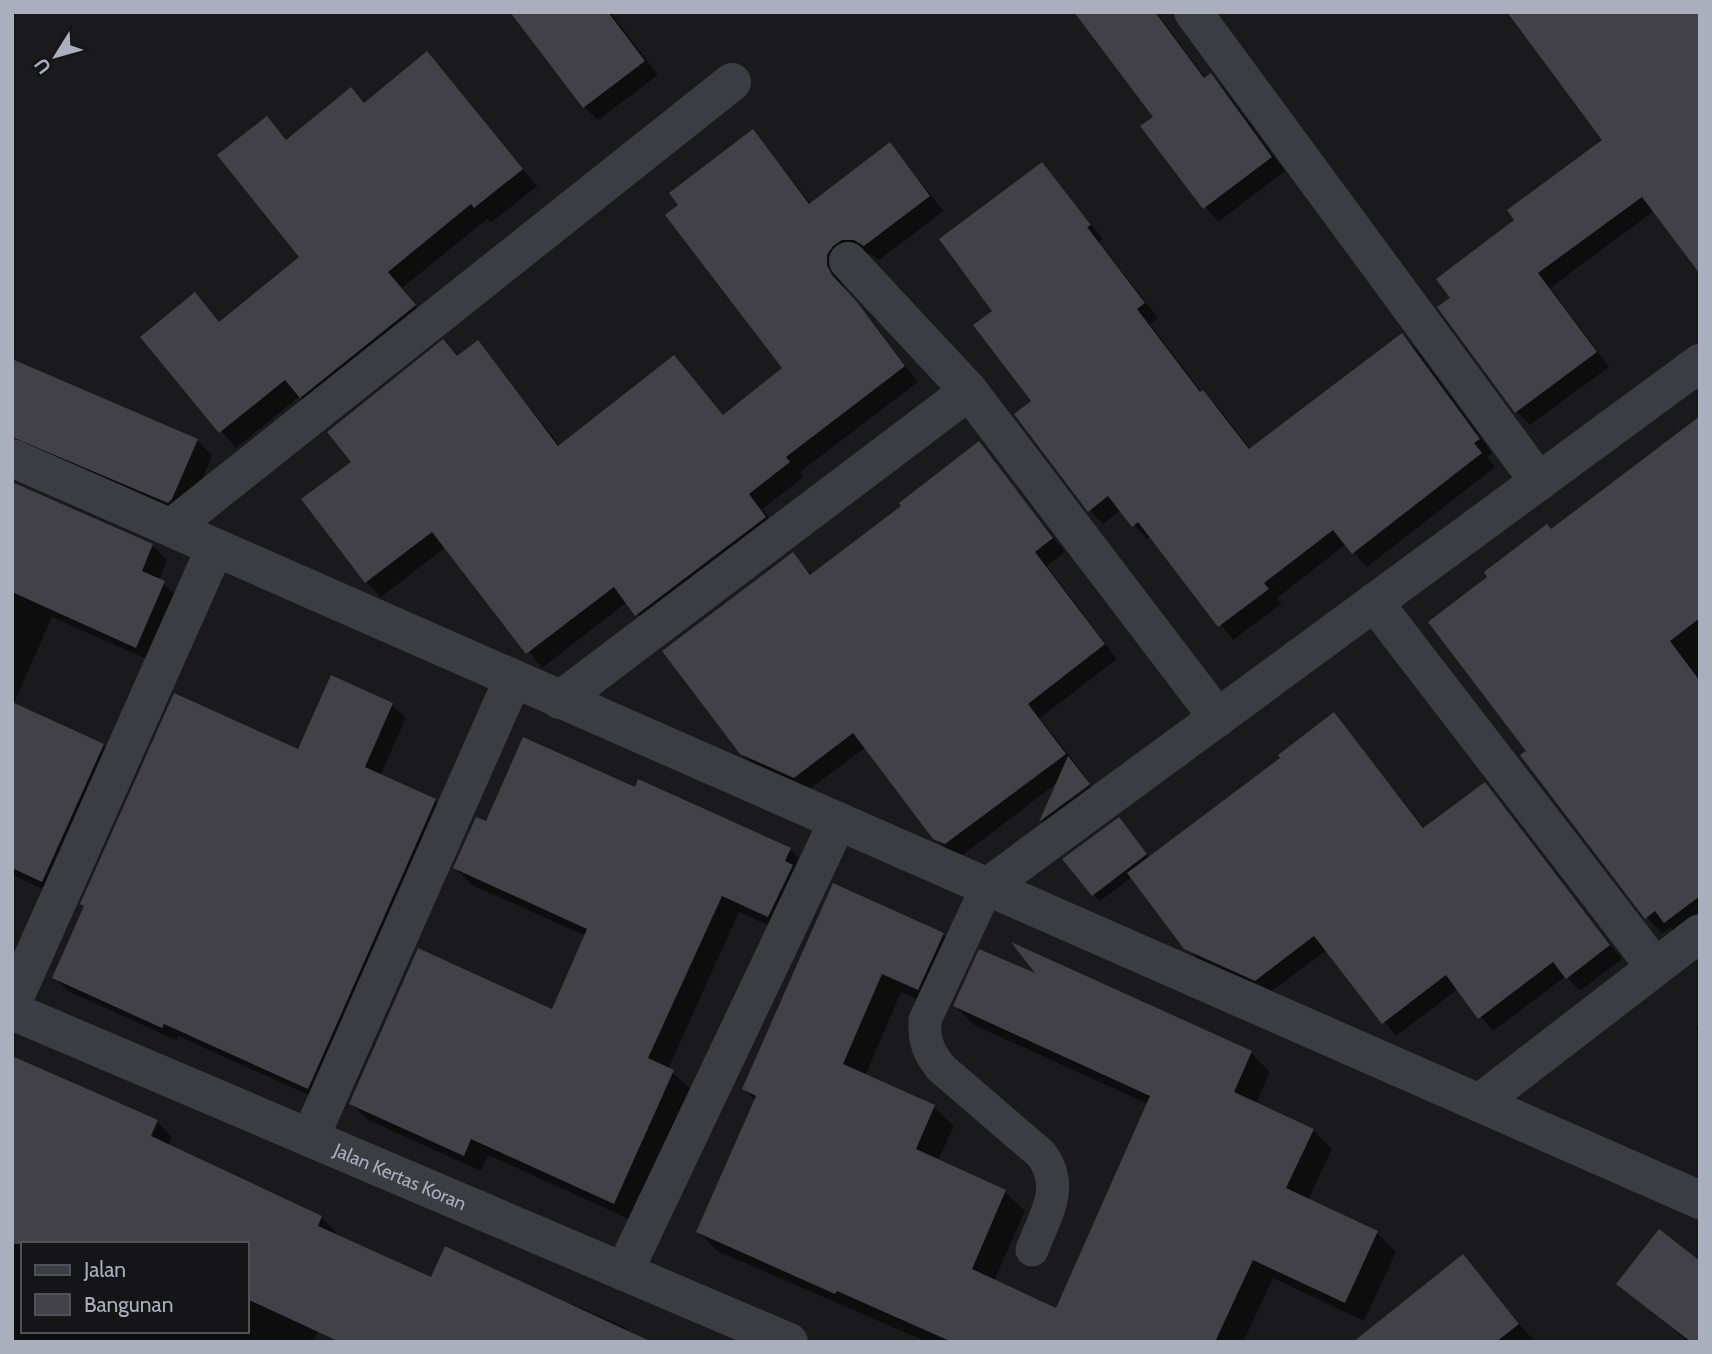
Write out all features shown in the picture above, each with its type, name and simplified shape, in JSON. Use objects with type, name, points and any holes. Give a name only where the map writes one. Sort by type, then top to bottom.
[{"type":"street","points":[[1194,12],[1539,482]]},
{"type":"street","points":[[172,527],[732,82]]},
{"type":"street","points":[[848,261],[969,391],[1218,718]]},
{"type":"street","points":[[987,887],[1700,363]]},
{"type":"street","points":[[560,700],[969,391]]},
{"type":"street","points":[[12,458],[1700,1200]]},
{"type":"street","points":[[12,1004],[215,548]]},
{"type":"street","points":[[1374,602],[1655,967]]},
{"type":"street","points":[[310,1138],[513,679]]},
{"type":"street","points":[[624,1272],[838,821]]},
{"type":"street","points":[[1479,1103],[1700,933]]},
{"type":"street","name":"Jalan Kertas Koran","points":[[12,1011],[789,1342]]},
{"type":"lane","points":[[987,887],[925,1020],[925,1040],[930,1054],[941,1068],[1041,1154],[1052,1169],[1055,1189],[1032,1250]]},
{"type":"building","points":[[510,12],[608,12],[645,61],[583,108]]},
{"type":"building","points":[[1074,12],[1155,12],[1204,78],[1211,73],[1272,157],[1203,209],[1140,126],[1153,117]]},
{"type":"building","points":[[1507,12],[1700,12],[1700,274],[1642,197],[1538,273],[1597,352],[1515,413],[1437,307],[1450,298],[1436,279],[1514,220],[1507,210],[1602,140]]},
{"type":"building","points":[[427,51],[523,169],[474,208],[471,204],[388,272],[416,305],[300,398],[285,380],[219,433],[140,337],[195,292],[219,322],[299,257],[217,155],[267,116],[286,140],[351,87],[364,103]]},
{"type":"building","points":[[753,129],[809,204],[890,142],[930,196],[864,246],[854,240],[842,240],[833,246],[827,255],[827,265],[832,275],[857,302],[905,366],[786,457],[790,462],[749,494],[766,517],[635,616],[614,587],[526,654],[432,532],[365,583],[301,499],[351,462],[327,432],[443,339],[457,356],[478,340],[558,446],[674,355],[723,415],[782,368],[665,215],[678,205],[669,193]]},
{"type":"building","points":[[1042,162],[1091,225],[1087,227],[1145,303],[1137,309],[1200,392],[1203,390],[1249,449],[1402,333],[1480,439],[1474,443],[1482,453],[1352,554],[1333,530],[1264,583],[1269,589],[1218,627],[1138,522],[1132,527],[1108,496],[1088,512],[1014,414],[1031,401],[973,325],[992,311],[939,239]]},
{"type":"building","points":[[12,359],[198,439],[172,499],[168,503],[12,437]]},
{"type":"building","points":[[1700,416],[1700,618],[1670,641],[1700,681],[1700,896],[1664,923],[1655,911],[1645,919],[1520,755],[1526,751],[1428,622],[1487,577],[1484,572],[1547,524],[1551,529]]},
{"type":"building","points":[[979,441],[1053,538],[1035,552],[1105,644],[1028,704],[1066,754],[945,844],[933,839],[853,733],[794,778],[740,754],[662,651],[793,552],[810,575],[901,506],[899,503]]},
{"type":"building","points":[[12,482],[153,544],[142,571],[165,581],[136,648],[12,592]]},
{"type":"building","points":[[331,675],[393,703],[365,767],[436,799],[308,1089],[164,1024],[162,1028],[52,978],[84,906],[80,904],[174,693],[298,749]]},
{"type":"building","points":[[12,702],[104,744],[42,882],[12,868]]},
{"type":"building","points":[[1334,712],[1423,828],[1485,782],[1610,945],[1566,979],[1553,962],[1478,1019],[1446,975],[1382,1024],[1314,936],[1255,981],[1184,949],[1127,873],[1280,758],[1278,755]]},
{"type":"building","points":[[523,737],[635,787],[638,779],[791,848],[785,861],[793,865],[768,917],[722,896],[648,1058],[674,1070],[614,1204],[471,1139],[464,1156],[349,1104],[418,948],[552,1009],[587,929],[453,868],[476,817],[486,821]]},
{"type":"building","points":[[1068,756],[1090,784],[1039,822]]},
{"type":"building","points":[[1119,817],[1147,854],[1092,896],[1062,859]]},
{"type":"building","points":[[833,883],[944,933],[918,990],[882,974],[843,1064],[935,1105],[916,1149],[1006,1190],[972,1269],[1056,1308],[1150,1096],[953,1006],[979,949],[1035,973],[1011,942],[1252,1051],[1234,1092],[1314,1129],[1286,1188],[1378,1231],[1345,1303],[1253,1260],[1215,1342],[952,1342],[696,1232],[756,1096],[742,1089]]},
{"type":"building","points":[[12,1056],[158,1120],[151,1136],[322,1216],[318,1226],[431,1277],[445,1246],[652,1342],[340,1342],[248,1299],[248,1242],[12,1244]]},
{"type":"building","points":[[1659,1229],[1700,1261],[1700,1342],[1691,1342],[1616,1284]]},
{"type":"building","points":[[1463,1254],[1519,1324],[1496,1342],[1353,1342]]}]
